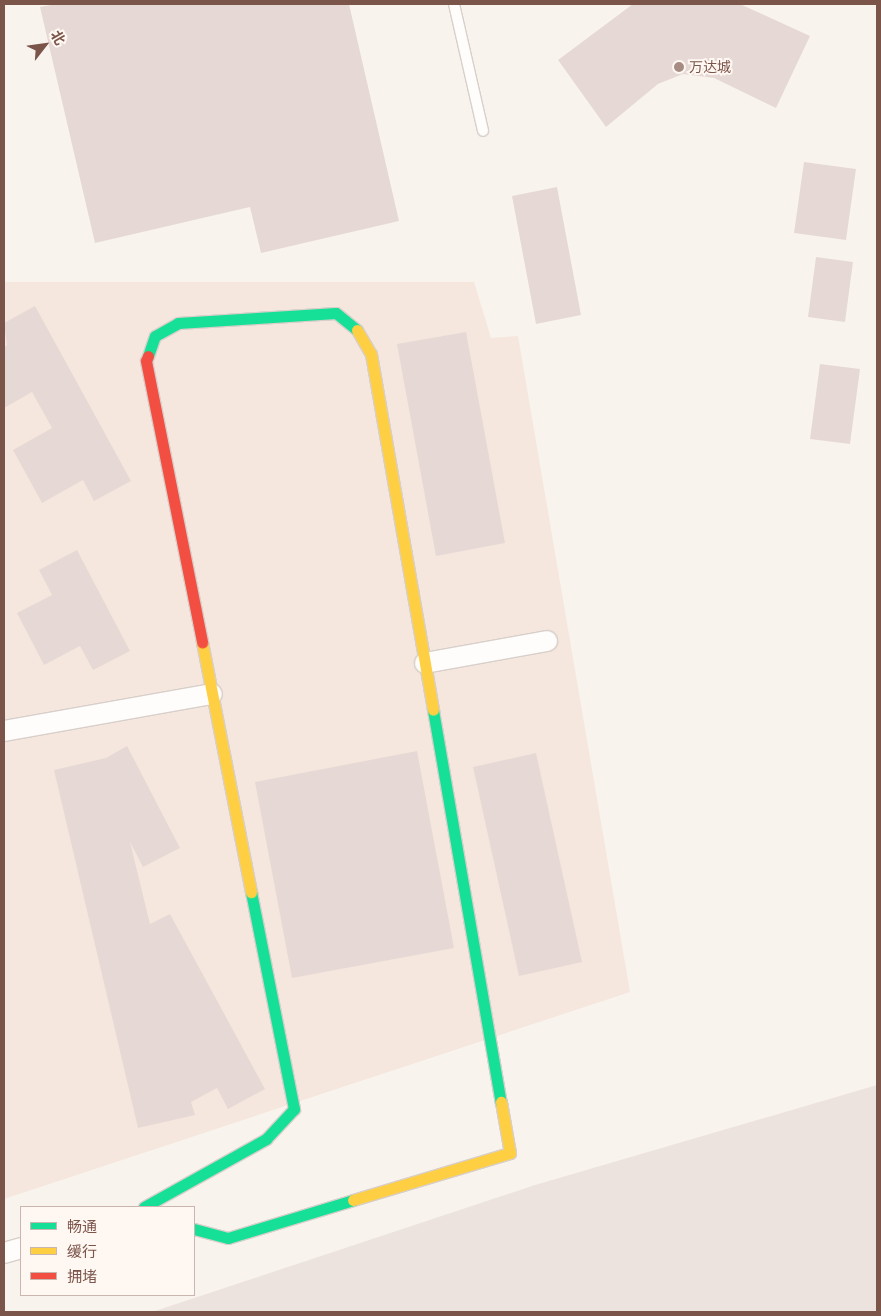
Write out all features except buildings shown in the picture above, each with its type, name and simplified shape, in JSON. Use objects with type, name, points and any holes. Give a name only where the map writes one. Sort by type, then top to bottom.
[{"type":"street","points":[[146,1206],[266,1139],[294,1109],[146,361],[155,336],[178,323],[336,313],[357,329],[371,354],[510,1152],[228,1238],[195,1229]]},
{"type":"street","points":[[425,663],[547,641]]},
{"type":"street","points":[[4,731],[212,694]]},
{"type":"street","points":[[4,1254],[20,1248]]},
{"type":"lane","points":[[454,4],[482,131]]},
{"type":"shaded area","points":[[4,282],[474,282],[491,338],[518,336],[630,992],[4,1199]]},
{"type":"shaded area","points":[[877,1085],[877,1312],[152,1312],[535,1185]]},
{"type":"traffic: fast","points":[[148,356],[155,336],[178,323],[336,313],[357,330]]},
{"type":"traffic: fast","points":[[433,710],[501,1102]]},
{"type":"traffic: fast","points":[[146,1206],[266,1139],[294,1109],[251,892]]},
{"type":"traffic: fast","points":[[195,1229],[228,1238],[353,1200]]},
{"type":"traffic: slow","points":[[357,330],[371,354],[433,710]]},
{"type":"traffic: slow","points":[[202,642],[251,892]]},
{"type":"traffic: slow","points":[[353,1200],[510,1153],[501,1102]]},
{"type":"traffic: jam","points":[[148,356],[146,361],[202,642]]},
{"type":"place","name":"万达城","points":[[679,67]]}]
